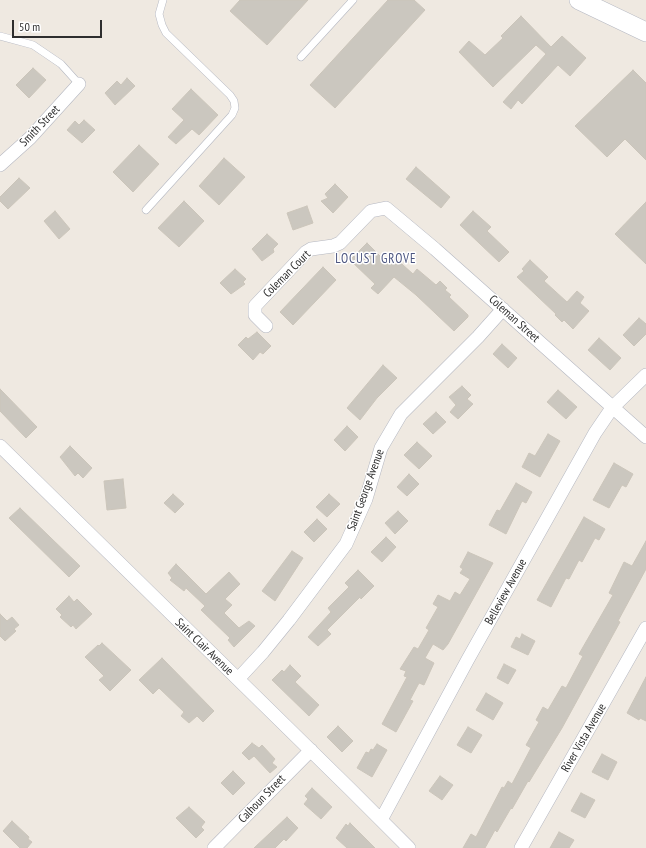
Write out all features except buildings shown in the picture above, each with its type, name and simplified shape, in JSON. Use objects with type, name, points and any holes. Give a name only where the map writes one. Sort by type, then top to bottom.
[{"type":"street","points":[[579,0],[646,32]]},
{"type":"street","name":"Smith Street","points":[[0,165],[30,138],[79,84]]},
{"type":"street","name":"Coleman Street","points":[[378,208],[386,208],[394,213],[612,408],[646,436]]},
{"type":"street","name":"Coleman Court","points":[[266,326],[255,315],[255,306],[306,252],[311,248],[340,244],[371,211],[378,208]]},
{"type":"street","name":"Saint George Avenue","points":[[238,679],[264,652],[346,544],[364,504],[381,448],[401,414],[478,337],[503,309]]},
{"type":"street","name":"Belleview Avenue","points":[[382,820],[595,432],[612,408],[646,375]]},
{"type":"street","name":"Saint Clair Avenue","points":[[0,446],[409,848]]},
{"type":"street","name":"River Vista Avenue","points":[[522,848],[646,628]]},
{"type":"street","name":"Calhoun Street","points":[[214,848],[311,750]]},
{"type":"lane","points":[[146,210],[232,115],[235,108],[234,101],[230,95],[166,33],[159,14],[163,0]]},
{"type":"lane","points":[[301,57],[353,0]]},
{"type":"lane","points":[[0,36],[33,45],[61,64],[79,84]]},
{"type":"district","name":"LOCUST GROVE","points":[[376,259]]}]
